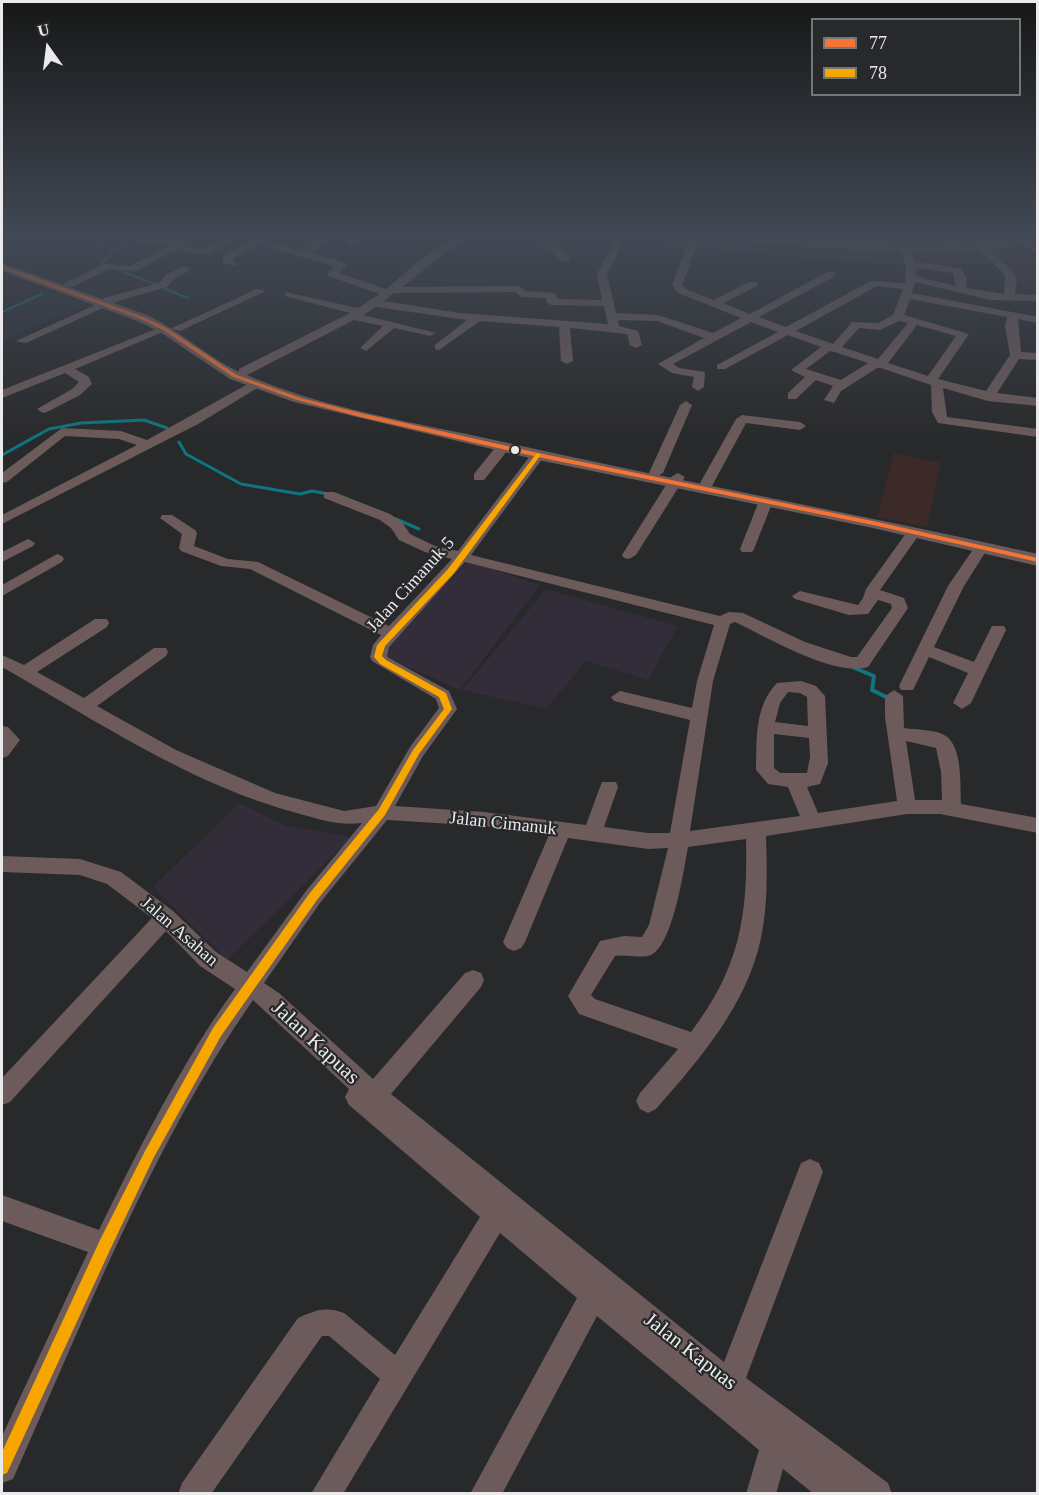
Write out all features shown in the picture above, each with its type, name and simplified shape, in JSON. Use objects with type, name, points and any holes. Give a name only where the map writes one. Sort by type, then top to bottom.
[{"type":"main road","points":[[118,306],[171,329],[243,372],[266,382],[313,396],[503,447],[656,473],[676,480],[707,483],[1038,553]]},
{"type":"main road","points":[[171,329],[220,367],[255,384],[360,415],[427,426],[1038,560]]},
{"type":"street","points":[[22,341],[101,306]]},
{"type":"street","points":[[2,394],[226,306]]},
{"type":"street","points":[[329,306],[390,326],[430,333]]},
{"type":"street","points":[[243,372],[370,306]]},
{"type":"street","points":[[392,306],[451,315],[564,326],[614,328],[632,331],[636,345]]},
{"type":"street","points":[[609,306],[614,328]]},
{"type":"street","points":[[722,306],[933,383],[988,397],[1038,402]]},
{"type":"street","points":[[698,387],[701,375],[676,371],[664,364],[716,338],[770,306]]},
{"type":"street","points":[[721,367],[834,306]]},
{"type":"street","points":[[843,385],[797,369],[832,348],[856,324],[880,327],[898,317],[902,306]]},
{"type":"street","points":[[976,306],[1038,320]]},
{"type":"street","points":[[439,346],[479,316]]},
{"type":"street","points":[[612,316],[658,318],[716,338]]},
{"type":"street","points":[[988,397],[1016,355],[1011,326],[1013,316]]},
{"type":"street","points":[[898,317],[963,334],[933,383],[938,412],[942,420],[1038,432]]},
{"type":"street","points":[[830,400],[832,392],[878,364],[914,322]]},
{"type":"street","points":[[366,348],[390,326]]},
{"type":"street","points":[[564,326],[567,361]]},
{"type":"street","points":[[1016,355],[1038,357]]},
{"type":"street","points":[[43,409],[76,392],[86,384],[85,380],[66,369]]},
{"type":"street","points":[[792,396],[813,376]]},
{"type":"street","points":[[2,520],[194,421],[255,384]]},
{"type":"street","points":[[656,473],[686,405]]},
{"type":"street","points":[[707,483],[744,418],[800,426]]},
{"type":"street","points":[[2,478],[63,432],[121,435],[146,444]]},
{"type":"street","points":[[479,477],[503,447]]},
{"type":"street","name":"Jalan Cimanuk 5","points":[[382,812],[416,752],[448,709],[443,695],[383,662],[378,657],[381,645],[461,559],[540,452]]},
{"type":"street","points":[[629,555],[676,480]]},
{"type":"street","points":[[329,495],[359,505],[392,521],[404,537],[413,543],[461,559],[723,622]]},
{"type":"street","points":[[747,549],[766,501]]},
{"type":"street","points":[[167,518],[190,533],[186,548],[226,563],[253,565],[307,594],[392,634]]},
{"type":"street","points":[[800,596],[859,611],[871,599],[871,591],[914,532]]},
{"type":"street","points":[[2,558],[28,543]]},
{"type":"street","points":[[907,807],[897,733],[901,691],[956,586],[981,548]]},
{"type":"street","points":[[2,591],[57,560]]},
{"type":"street","points":[[697,1045],[587,1007],[582,1004],[579,996],[609,948],[624,945],[647,947],[659,928],[680,840],[705,681],[723,622],[729,617],[737,616],[808,648],[851,663],[862,663],[900,608],[898,602],[871,591]]},
{"type":"street","points":[[24,673],[101,623]]},
{"type":"street","points":[[962,703],[976,670],[998,630]]},
{"type":"street","points":[[925,649],[976,670]]},
{"type":"street","points":[[85,706],[160,652]]},
{"type":"street","name":"Jalan Cimanuk","points":[[2,660],[170,755],[271,799],[344,818],[382,812],[484,819],[640,840],[680,840],[907,807],[952,810],[1038,826]]},
{"type":"street","points":[[798,686],[809,689],[816,696],[820,760],[813,779],[795,781],[775,779],[765,770],[767,727],[769,708],[774,695],[783,687],[798,686]]},
{"type":"street","points":[[620,697],[700,716]]},
{"type":"street","points":[[767,727],[817,733]]},
{"type":"street","points":[[2,732],[11,740],[2,751]]},
{"type":"street","points":[[897,733],[942,742],[948,756],[952,810]]},
{"type":"street","points":[[795,781],[812,822]]},
{"type":"street","points":[[592,834],[609,787]]},
{"type":"street","points":[[2,1468],[149,1155],[217,1032],[313,897],[382,812]]},
{"type":"street","points":[[648,1101],[697,1045],[733,987],[751,939],[756,878],[756,830]]},
{"type":"street","points":[[514,942],[561,831]]},
{"type":"street","name":"Jalan Asahan","points":[[2,864],[46,864],[96,870],[114,878],[166,917],[208,959],[249,988]]},
{"type":"street","points":[[2,1094],[166,917]]},
{"type":"street","points":[[374,1096],[472,980]]},
{"type":"street","name":"Jalan Kapuas","points":[[249,988],[271,1000],[374,1096],[730,1384],[877,1494]]},
{"type":"street","name":"Jalan Kapuas","points":[[249,988],[261,1008],[379,1117],[592,1296],[839,1494]]},
{"type":"street","points":[[730,1384],[792,1225],[810,1172]]},
{"type":"street","points":[[2,1208],[105,1245]]},
{"type":"street","points":[[326,1494],[496,1214]]},
{"type":"street","points":[[485,1494],[592,1296]]},
{"type":"street","points":[[193,1494],[308,1328],[320,1322],[334,1323],[399,1376]]},
{"type":"street","points":[[761,1494],[775,1445]]},
{"type":"shaded area","points":[[19,306],[79,306],[2,342],[2,314]]},
{"type":"shaded area","points":[[894,453],[941,463],[927,527],[877,517]]},
{"type":"shaded area","points":[[468,561],[540,585],[460,690],[379,654]]},
{"type":"shaded area","points":[[546,589],[678,626],[648,680],[586,661],[546,709],[462,690]]},
{"type":"shaded area","points":[[239,803],[286,826],[352,837],[227,960],[153,887]]},
{"type":"waterway","points":[[2,312],[16,306]]},
{"type":"waterway","points":[[2,455],[49,429],[81,423],[144,420],[167,428]]},
{"type":"waterway","points":[[179,442],[186,454],[241,484],[300,494],[312,491],[328,494]]},
{"type":"waterway","points":[[396,519],[419,529]]},
{"type":"waterway","points":[[852,667],[874,676],[872,690],[888,698]]},
{"type":"transit line","name":"77","points":[[108,306],[165,329],[235,376],[299,399],[538,455],[873,523],[1038,560]]},
{"type":"transit line","name":"78","points":[[2,1468],[149,1155],[217,1032],[313,897],[382,812],[416,752],[448,709],[443,695],[383,662],[378,657],[381,645],[451,571],[538,455]]}]
